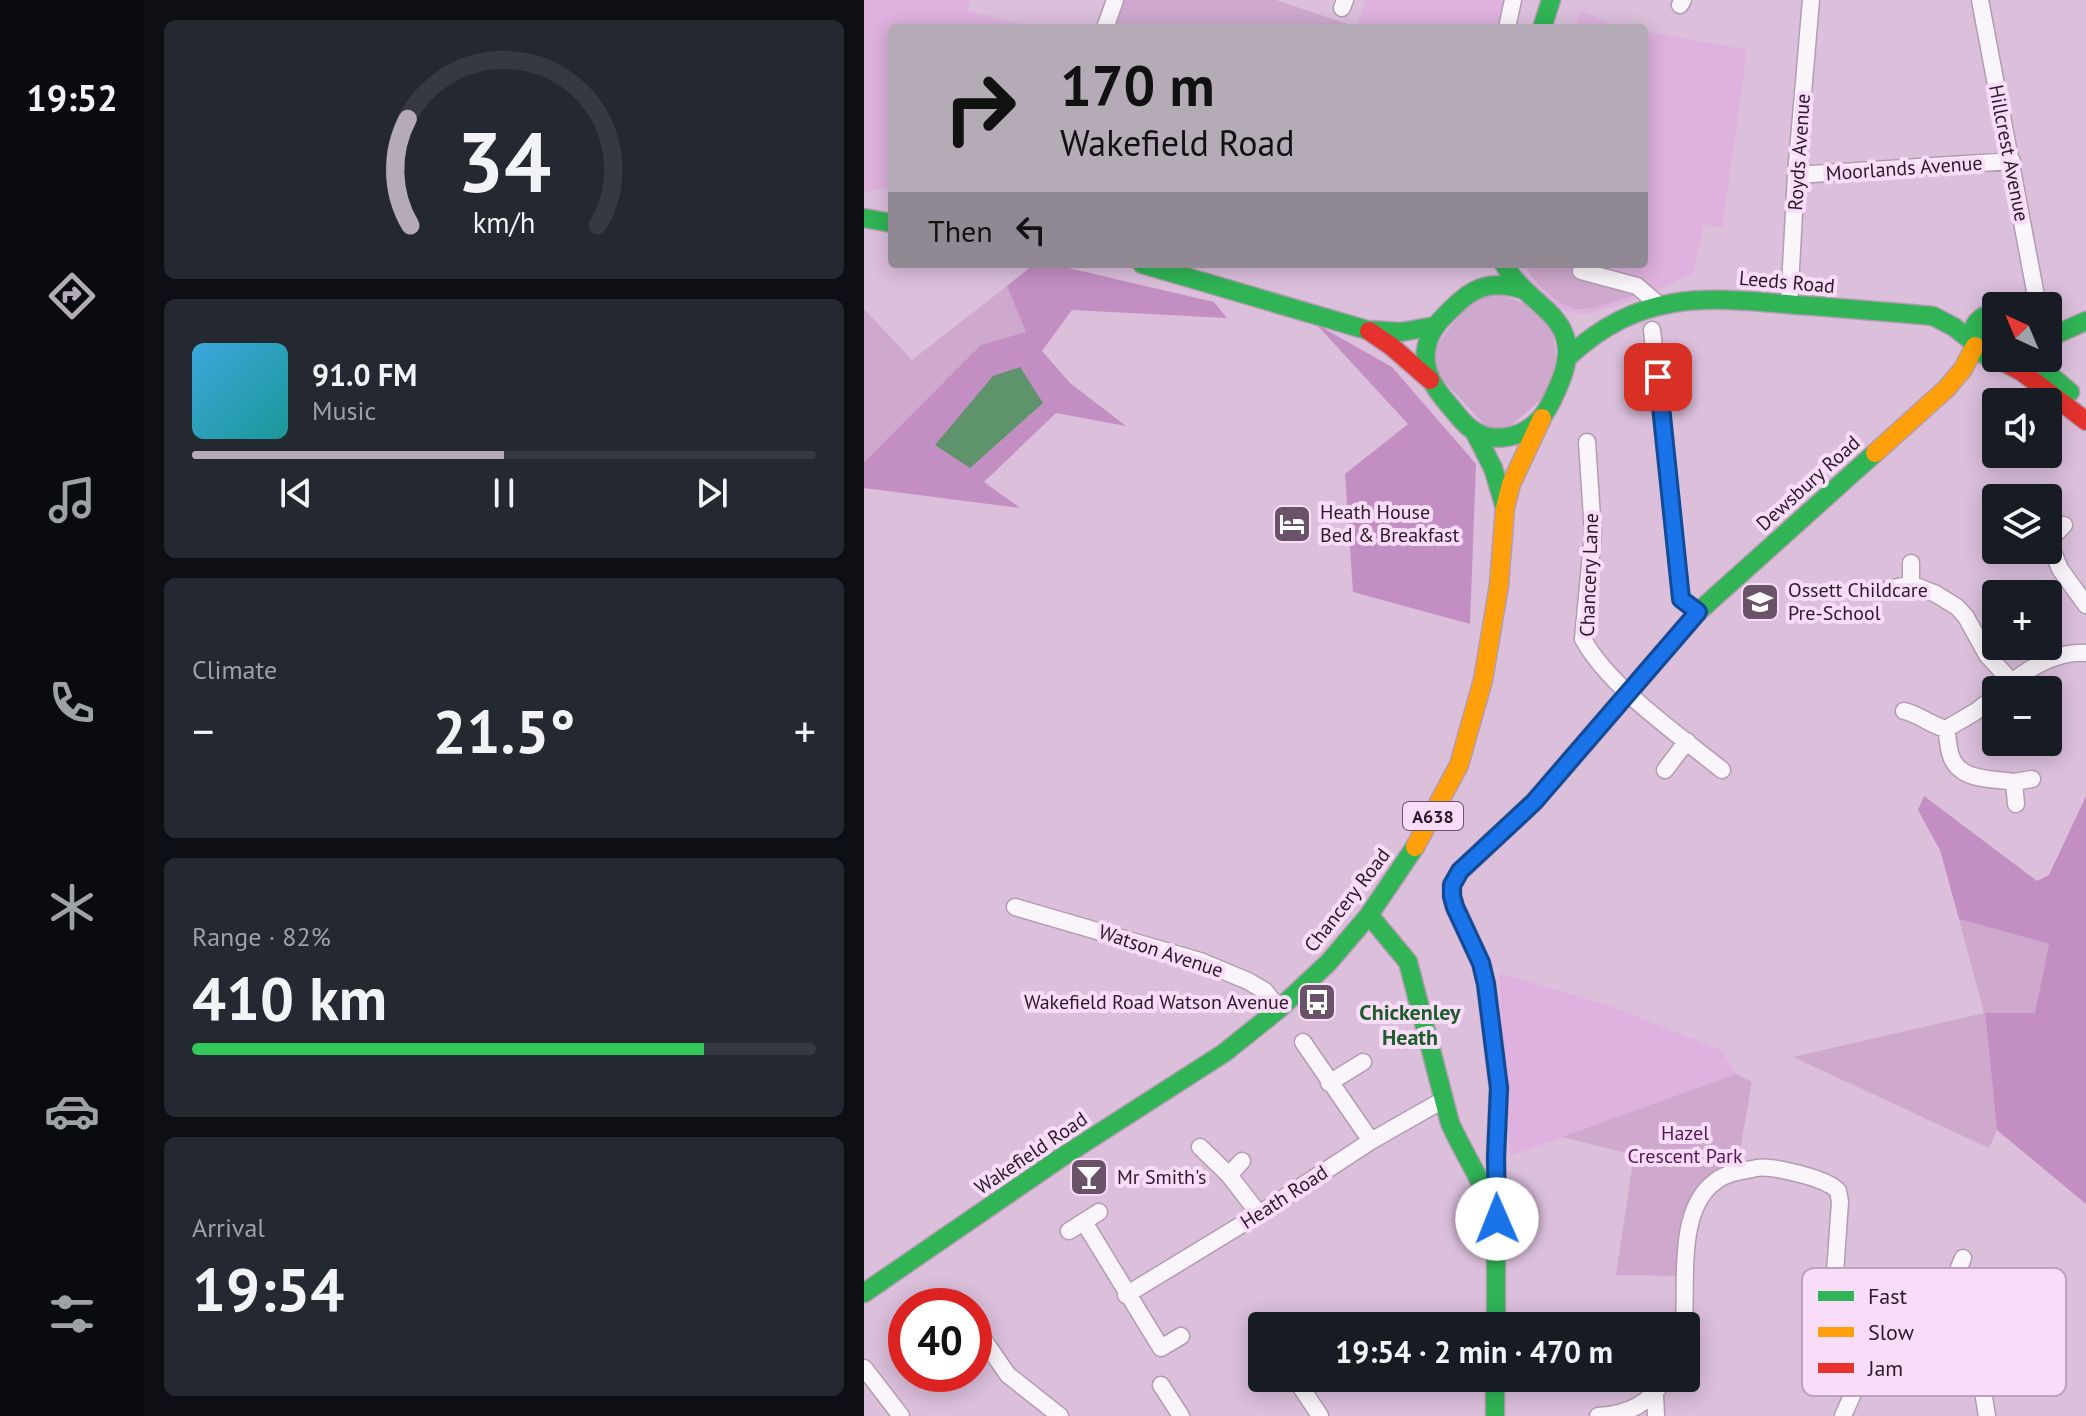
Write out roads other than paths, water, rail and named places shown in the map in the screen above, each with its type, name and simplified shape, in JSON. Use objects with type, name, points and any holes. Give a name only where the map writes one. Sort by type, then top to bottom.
[{"type":"main road","points":[[1546,24],[1561,7]]},
{"type":"main road","points":[[864,218],[888,222]]},
{"type":"main road","points":[[1156,268],[1367,330],[1390,334],[1413,333],[1435,326]]},
{"type":"main road","points":[[1505,268],[1521,289],[1552,315],[1564,334],[1568,357]]},
{"type":"main road","points":[[1460,301],[1469,276]]},
{"type":"main road","points":[[1430,380],[1425,350],[1435,326],[1471,291],[1493,284],[1507,284],[1521,289]]},
{"type":"main road","name":"Leeds Road","points":[[1568,357],[1610,322],[1659,305],[1721,298],[1933,316],[1954,327],[1982,354]]},
{"type":"main road","name":"Leeds Road","points":[[1911,314],[1982,313]]},
{"type":"main road","name":"Leeds Road","points":[[1552,315],[1581,323],[1610,322]]},
{"type":"main road","points":[[2062,317],[2086,318]]},
{"type":"main road","points":[[2062,331],[2086,318]]},
{"type":"main road","name":"Dewsbury Road","points":[[1698,612],[1947,388],[1963,369],[1974,344],[1973,332],[1982,320]]},
{"type":"main road","points":[[1367,330],[1430,380]]},
{"type":"main road","name":"A638","points":[[1542,418],[1568,357]]},
{"type":"main road","name":"Dewsbury Road","points":[[1947,388],[1982,369]]},
{"type":"main road","name":"Leeds Road","points":[[2022,372],[2086,421]]},
{"type":"main road","points":[[2048,372],[2086,406]]},
{"type":"main road","name":"A638","points":[[1430,380],[1474,431]]},
{"type":"main road","points":[[1474,431],[1497,438],[1509,437],[1523,433],[1542,418]]},
{"type":"main road","name":"Chancery Road","points":[[1224,1053],[1279,1009],[1329,962],[1369,915],[1420,840],[1459,765],[1483,680],[1499,585],[1505,508],[1511,484],[1542,418]]},
{"type":"main road","name":"Chancery Road","points":[[1474,431],[1489,455],[1505,508]]},
{"type":"main road","points":[[1496,1312],[1499,1088],[1486,984],[1481,963],[1455,907],[1452,885],[1460,871],[1534,802],[1698,612]]},
{"type":"main road","points":[[1369,915],[1408,962],[1443,1100],[1458,1141],[1482,1182],[1497,1219]]},
{"type":"main road","name":"Wakefield Road","points":[[864,1293],[1059,1159],[1224,1053]]},
{"type":"main road","points":[[1468,1158],[1496,1157]]},
{"type":"main road","points":[[1493,1415],[1494,1392]]},
{"type":"street","points":[[1106,24],[1115,0]]},
{"type":"street","points":[[1508,24],[1513,0]]},
{"type":"street","name":"Royds Avenue","points":[[1789,305],[1811,0]]},
{"type":"street","name":"Hillcrest Avenue","points":[[1980,0],[2035,292]]},
{"type":"street","name":"Moorlands Avenue","points":[[1796,175],[2012,161]]},
{"type":"street","points":[[1581,271],[1637,286],[1659,305]]},
{"type":"street","points":[[1652,330],[1681,599],[1698,612]]},
{"type":"street","name":"Chancery Lane","points":[[1587,442],[1593,533],[1583,639],[1590,652],[1628,693],[1722,770]]},
{"type":"street","points":[[1911,563],[1911,584]]},
{"type":"street","points":[[2058,564],[2086,605]]},
{"type":"street","points":[[1889,589],[1911,584],[1957,607],[2001,676]]},
{"type":"street","points":[[2024,676],[2051,659],[2077,652],[2086,653]]},
{"type":"street","points":[[1904,711],[1915,713],[1924,721],[1946,729],[1982,706]]},
{"type":"street","points":[[1946,729],[1951,756],[1966,774],[2014,782],[2032,779]]},
{"type":"street","points":[[1665,770],[1687,741]]},
{"type":"street","points":[[2014,782],[2016,804]]},
{"type":"street","name":"Watson Avenue","points":[[1015,907],[1030,920],[1200,961],[1265,991],[1279,1009]]},
{"type":"street","points":[[1303,1042],[1371,1141]]},
{"type":"street","points":[[1329,1083],[1363,1062]]},
{"type":"street","name":"Heath Road","points":[[1126,1295],[1371,1141],[1443,1100]]},
{"type":"street","points":[[1200,1147],[1229,1175],[1259,1214]]},
{"type":"street","points":[[1229,1175],[1242,1161]]},
{"type":"street","points":[[1685,1312],[1688,1235],[1692,1217],[1708,1188],[1717,1180],[1736,1172],[1766,1166],[1828,1183],[1838,1191],[1835,1268]]},
{"type":"street","points":[[1099,1212],[1076,1227],[1161,1348],[1181,1336]]},
{"type":"street","points":[[1959,1268],[1963,1258]]},
{"type":"street","points":[[992,1352],[1008,1375],[1060,1416]]},
{"type":"street","points":[[864,1368],[871,1389],[901,1416]]},
{"type":"street","points":[[1161,1385],[1181,1416]]},
{"type":"street","points":[[1304,1392],[1320,1416]]},
{"type":"street","points":[[1598,1416],[1616,1416],[1655,1394]]},
{"type":"street","points":[[1655,1394],[1656,1416]]},
{"type":"street","points":[[1843,1416],[1852,1396]]},
{"type":"street","points":[[1984,1396],[1987,1416]]},
{"type":"place","name":"Heath House Bed & Breakfast","points":[[1292,524]]},
{"type":"place","name":"Ossett Childcare Pre-School","points":[[1760,602]]},
{"type":"place","name":"Wakefield Road Watson Avenue","points":[[1317,1002]]},
{"type":"place","name":"Mr Smith's","points":[[1089,1177]]},
{"type":"district","name":"Chickenley Heath","points":[[1410,1024]]},
{"type":"park label","name":"Hazel Crescent Park","points":[[1685,1144]]}]
